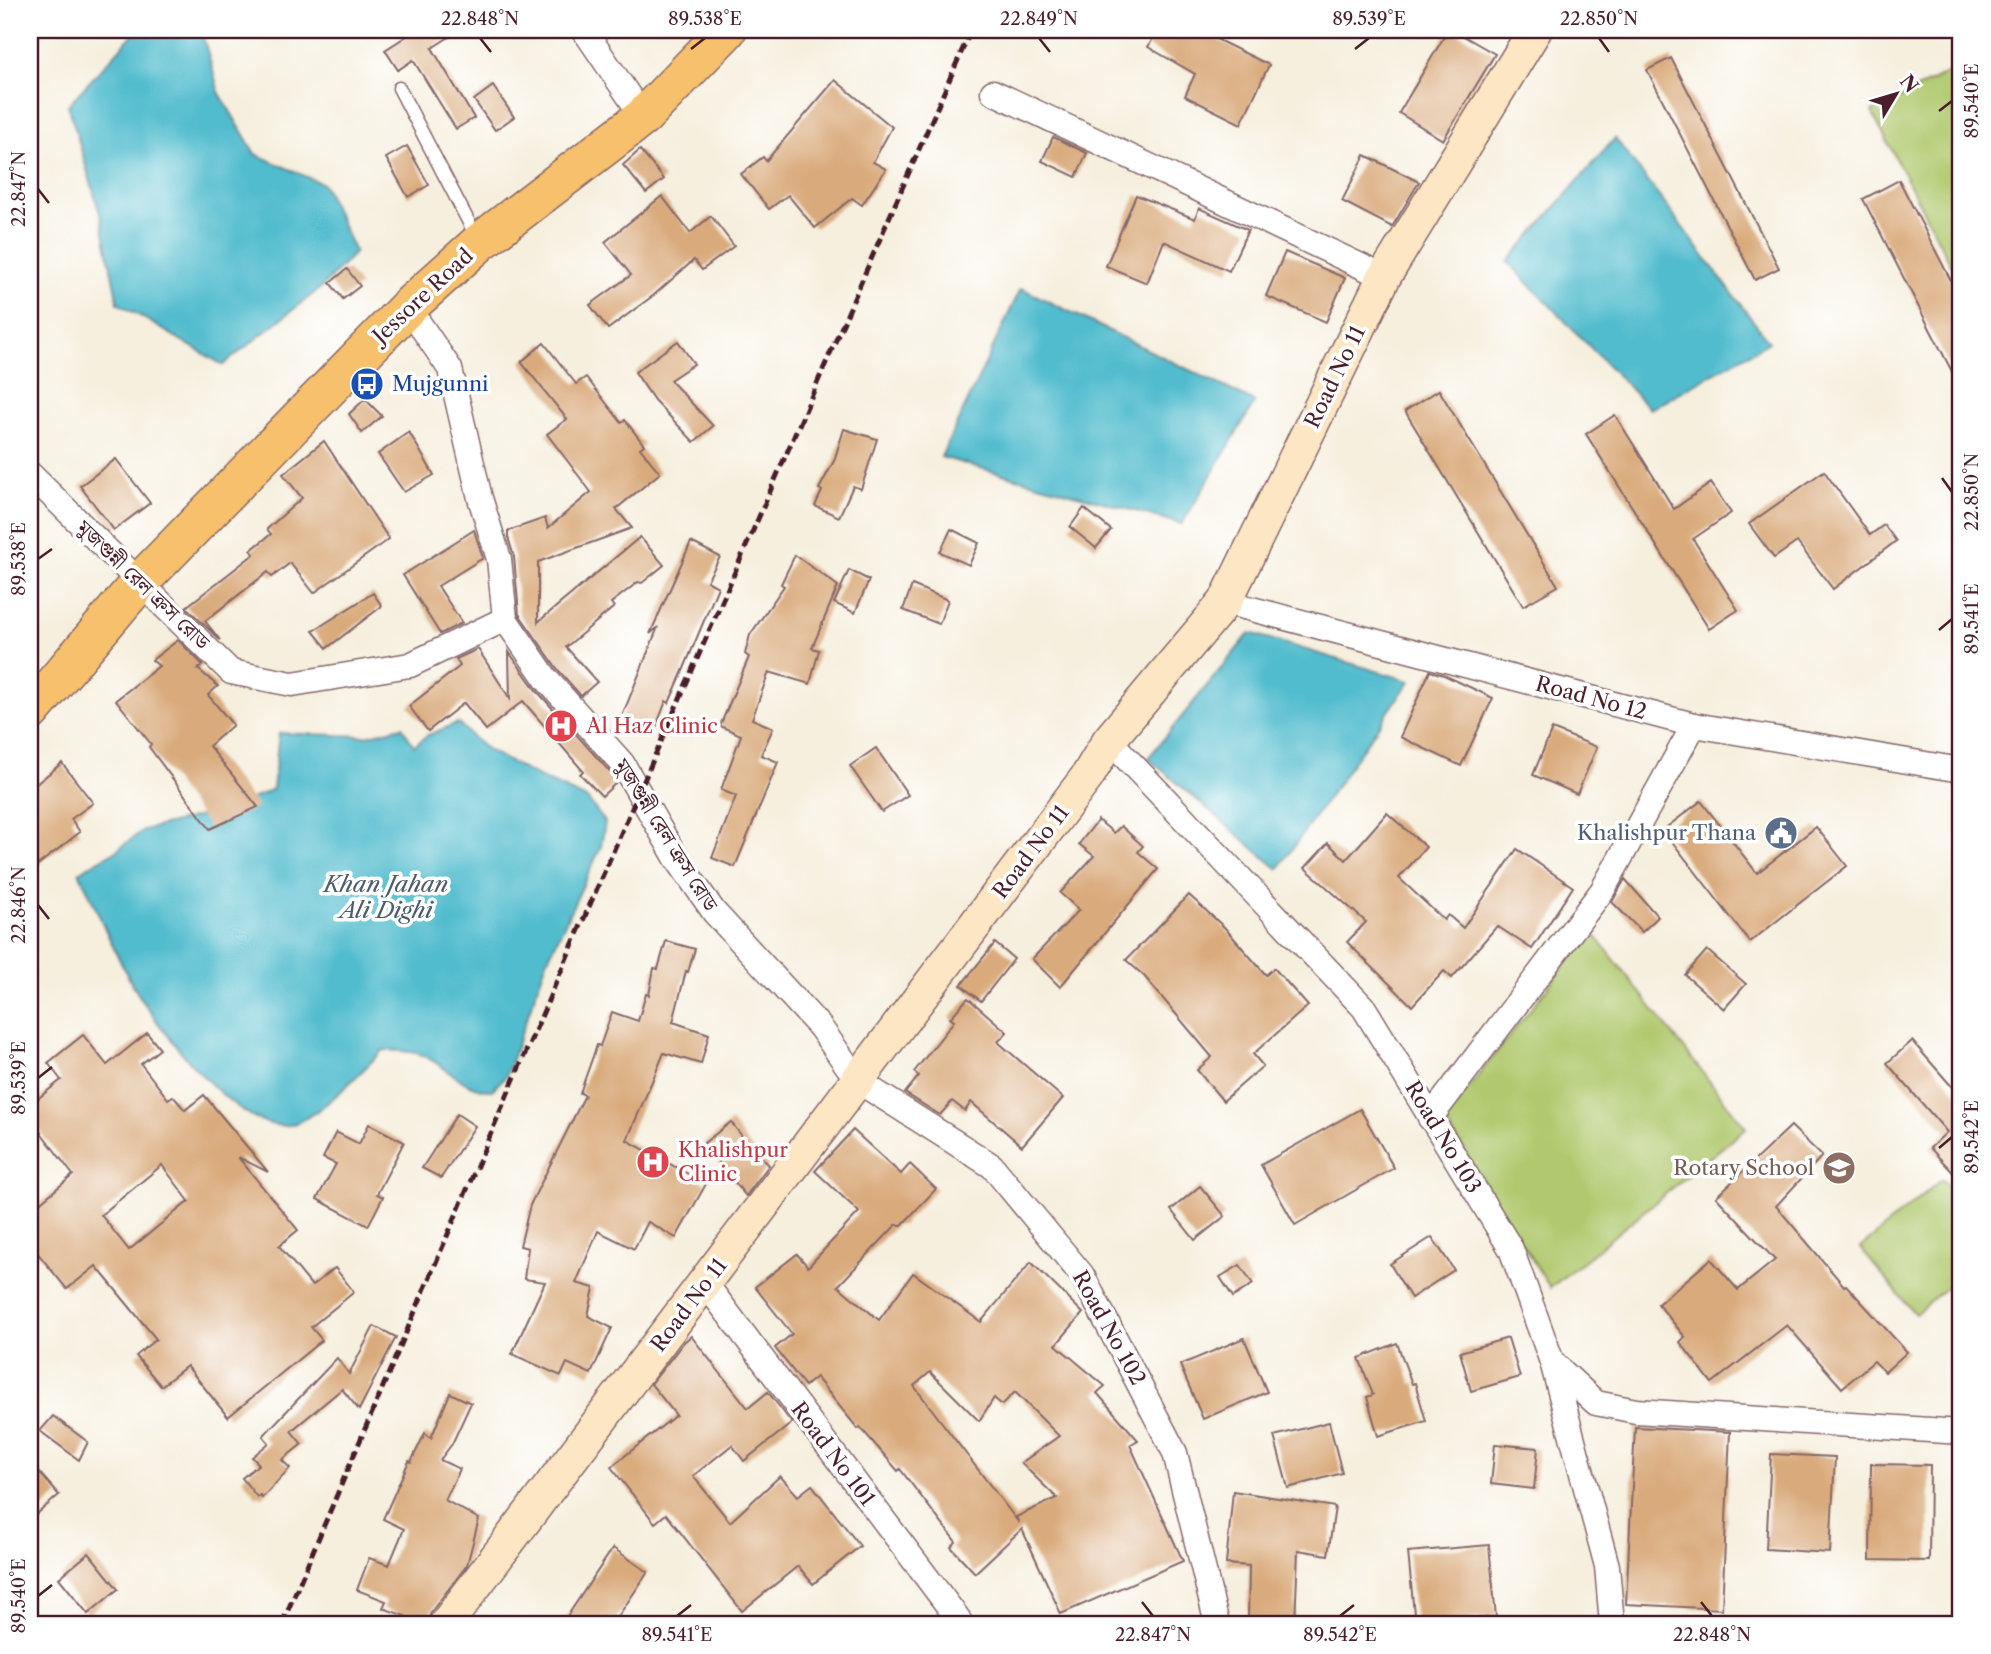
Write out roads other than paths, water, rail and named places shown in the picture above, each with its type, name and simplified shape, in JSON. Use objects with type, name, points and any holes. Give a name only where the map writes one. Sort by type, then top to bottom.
[{"type":"highway","name":"Jessore Road","points":[[30,712],[140,582],[408,307],[479,243],[643,117],[727,30]]},
{"type":"street","points":[[584,30],[643,117]]},
{"type":"street","name":"Road No 11","points":[[446,1624],[1087,777],[1109,740],[1225,602],[1384,277],[1528,32]]},
{"type":"street","points":[[993,92],[1384,277]]},
{"type":"street","name":"মুজগুন্নী রেল ক্রস রোড","points":[[408,307],[450,369],[480,498],[499,559],[505,619],[547,680],[622,763],[677,859],[714,912],[820,1027],[858,1081]]},
{"type":"street","name":"মুজগুন্নী রেল ক্রস রোড","points":[[30,474],[231,672],[292,684],[410,665],[505,619]]},
{"type":"street","name":"Road No 12","points":[[1225,602],[1694,725],[1961,771]]},
{"type":"street","points":[[1430,1118],[1602,891],[1694,725]]},
{"type":"street","name":"Road No 103","points":[[1109,740],[1364,1008],[1511,1250],[1552,1362],[1607,1566],[1612,1624]]},
{"type":"street","name":"Road No 102","points":[[858,1081],[992,1166],[1082,1275],[1175,1452],[1217,1624]]},
{"type":"street","name":"Road No 101","points":[[705,1283],[961,1624]]},
{"type":"street","points":[[1552,1362],[1596,1403],[1636,1411],[1961,1432]]},
{"type":"lane","points":[[399,88],[479,243]]},
{"type":"water","points":[[137,30],[201,30],[219,92],[255,154],[323,184],[355,252],[323,286],[223,365],[118,303],[101,217],[68,105]]},
{"type":"water","points":[[1615,138],[1769,342],[1650,409],[1508,262]]},
{"type":"water","points":[[1021,288],[1255,402],[1182,524],[941,457]]},
{"type":"water","points":[[1250,633],[1410,681],[1278,869],[1148,758]]},
{"type":"water","name":"Khan Jahan Ali Dighi","points":[[458,723],[491,752],[587,799],[605,822],[601,847],[547,961],[506,1076],[492,1090],[482,1089],[464,1082],[422,1055],[408,1051],[383,1050],[341,1092],[304,1119],[293,1124],[273,1124],[251,1115],[205,1078],[148,1009],[121,963],[79,872],[117,850],[144,830],[229,809],[273,789],[279,733],[366,736],[402,727],[414,746],[428,735]]},
{"type":"railway","points":[[282,1624],[514,1079],[971,30]]},
{"type":"place","name":"Mujgunni","points":[[367,384]]},
{"type":"place","name":"Al Haz Clinic","points":[[561,726]]},
{"type":"place","name":"Khalishpur Thana","points":[[1781,833]]},
{"type":"place","name":"Khalishpur Clinic","points":[[653,1162]]},
{"type":"place","name":"Rotary School","points":[[1839,1168]]}]
